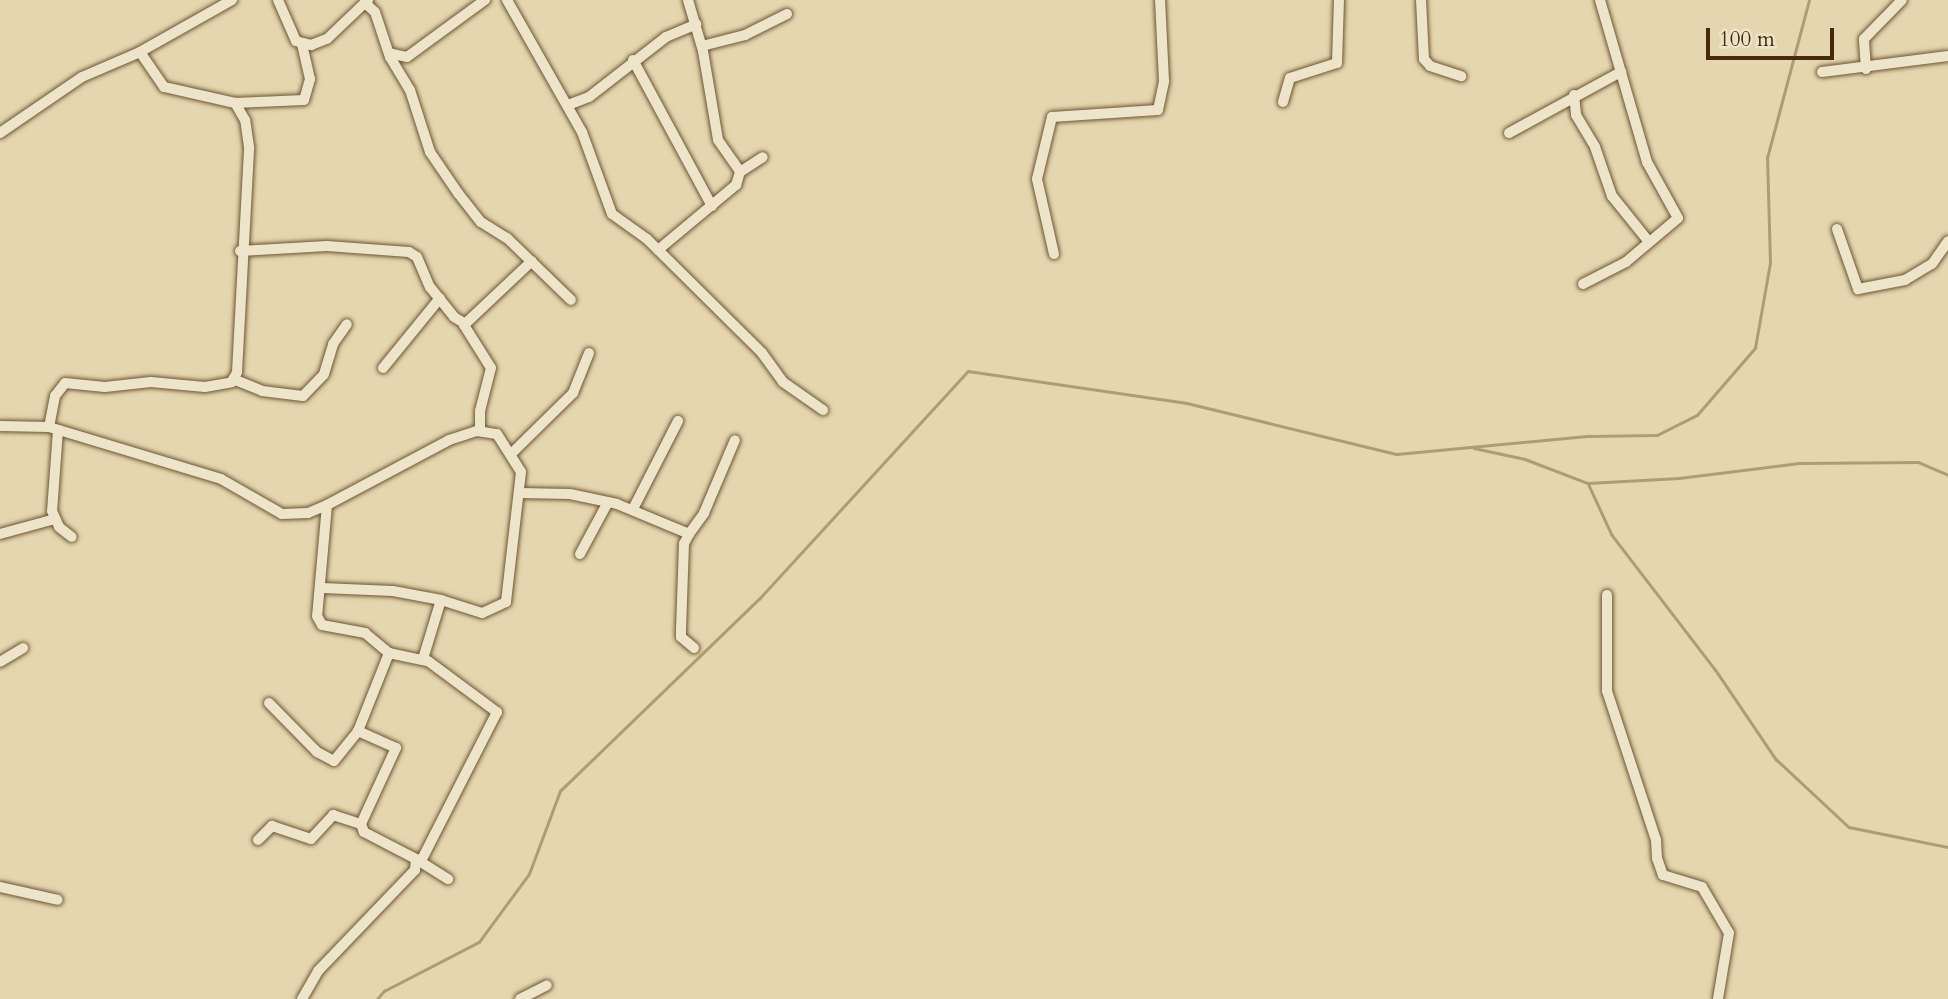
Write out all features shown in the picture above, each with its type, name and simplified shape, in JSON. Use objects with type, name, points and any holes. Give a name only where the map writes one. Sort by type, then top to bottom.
[{"type":"street","points":[[0,133],[82,77],[140,52],[232,0]]},
{"type":"street","points":[[140,52],[164,88],[234,103],[304,100],[310,79],[302,45],[296,41],[278,0]]},
{"type":"street","points":[[390,57],[392,54],[407,57],[485,0]]},
{"type":"street","points":[[507,0],[568,105],[595,166],[605,203],[658,250],[762,354],[783,382],[823,410]]},
{"type":"street","points":[[688,0],[702,46],[718,140],[740,172]]},
{"type":"street","points":[[1054,254],[1037,179],[1052,117],[1158,110],[1164,81],[1160,0]]},
{"type":"street","points":[[1283,102],[1290,78],[1337,63],[1339,0]]},
{"type":"street","points":[[1420,0],[1423,59],[1430,66],[1461,76]]},
{"type":"street","points":[[1583,284],[1626,262],[1678,218],[1647,162],[1600,0]]},
{"type":"street","points":[[1866,69],[1864,39],[1902,0]]},
{"type":"street","points":[[302,45],[327,39],[362,2],[375,12],[390,57],[410,90],[430,152],[481,222],[507,237],[570,300]]},
{"type":"street","points":[[702,46],[745,35],[786,14]]},
{"type":"street","points":[[568,105],[589,97],[633,60],[666,37],[696,24]]},
{"type":"street","points":[[1822,72],[1866,69],[1948,56]]},
{"type":"street","points":[[633,60],[712,206]]},
{"type":"street","points":[[1509,133],[1574,95],[1621,72]]},
{"type":"street","points":[[1574,95],[1576,115],[1595,147],[1612,196],[1649,242]]},
{"type":"street","points":[[233,379],[237,372],[240,251],[249,147],[245,120],[234,103]]},
{"type":"street","points":[[658,250],[736,185],[740,172],[763,157]]},
{"type":"street","points":[[1837,229],[1858,289],[1905,279],[1932,264],[1948,241]]},
{"type":"street","points":[[240,251],[327,246],[409,252],[417,257],[439,298],[464,323],[491,368],[480,411],[480,431]]},
{"type":"street","points":[[464,323],[532,261]]},
{"type":"street","points":[[383,368],[439,298]]},
{"type":"street","points":[[72,537],[55,519],[52,505],[55,396],[65,383],[105,387],[151,382],[205,387],[233,379],[262,391],[303,396],[324,374],[334,344],[347,324]]},
{"type":"street","points":[[512,453],[573,393],[589,353]]},
{"type":"street","points":[[633,509],[678,421]]},
{"type":"street","points":[[0,426],[54,428],[221,479],[282,514],[308,513],[327,505],[449,440],[480,431],[497,434],[512,453],[521,472],[506,602],[482,613],[441,600],[393,591],[322,588]]},
{"type":"street","points":[[694,648],[681,637],[684,544],[709,503],[734,440]]},
{"type":"street","points":[[520,493],[570,494],[608,502],[633,509],[689,534]]},
{"type":"street","points":[[580,554],[608,502]]},
{"type":"street","points":[[302,999],[318,971],[415,870],[497,712],[423,659],[389,653],[365,633],[322,625],[317,615],[322,588],[327,505]]},
{"type":"street","points":[[0,534],[55,519]]},
{"type":"street","points":[[1606,596],[1607,691],[1656,840],[1657,858],[1663,875],[1702,887],[1729,933],[1718,999]]},
{"type":"street","points":[[423,659],[441,600]]},
{"type":"street","points":[[0,662],[23,648]]},
{"type":"street","points":[[269,704],[317,752],[334,761],[358,731],[389,653]]},
{"type":"street","points":[[358,731],[396,748],[360,824]]},
{"type":"street","points":[[258,840],[272,826],[311,839],[333,815],[360,824],[364,832],[448,879]]},
{"type":"street","points":[[0,887],[58,901]]},
{"type":"street","points":[[520,999],[547,985]]},
{"type":"waterway","points":[[377,999],[384,991],[479,942],[529,874],[560,791],[759,599],[968,371],[1187,403],[1397,454],[1589,436],[1657,435],[1697,415],[1755,348],[1770,263],[1767,158],[1809,0]]},
{"type":"waterway","points":[[1474,448],[1525,459],[1588,483],[1679,478],[1800,463],[1918,462],[1948,475]]},
{"type":"waterway","points":[[1588,483],[1612,535],[1715,669],[1776,759],[1849,827],[1948,847]]}]
